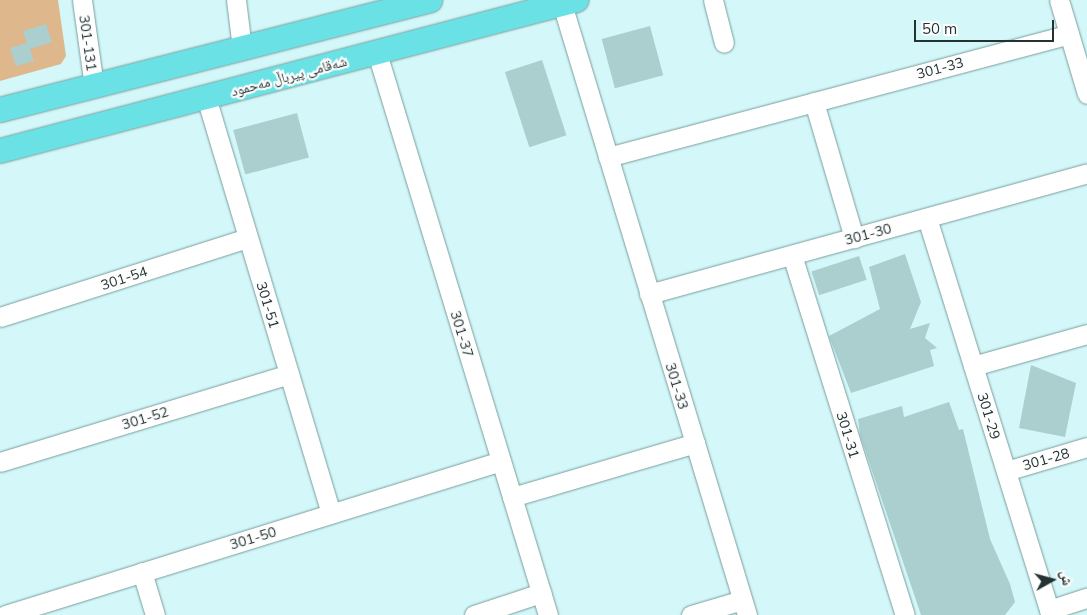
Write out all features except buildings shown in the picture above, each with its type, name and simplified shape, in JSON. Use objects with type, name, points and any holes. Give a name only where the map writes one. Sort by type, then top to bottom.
[{"type":"main road","points":[[0,110],[242,48],[391,5],[430,0]]},
{"type":"main road","name":"شەقامی پیرباڵ مەحمود","points":[[0,151],[570,2]]},
{"type":"street","name":"301-131","points":[[82,0],[94,86]]},
{"type":"street","points":[[236,0],[242,48]]},
{"type":"street","points":[[713,0],[724,44]]},
{"type":"street","points":[[1059,0],[1087,94]]},
{"type":"street","name":"301-33","points":[[570,2],[608,157],[745,608]]},
{"type":"street","name":"301-33","points":[[608,157],[1069,34]]},
{"type":"street","name":"301-37","points":[[377,53],[548,615]]},
{"type":"street","name":"301-51","points":[[206,98],[332,513]]},
{"type":"street","points":[[814,102],[854,238]]},
{"type":"street","name":"301-30","points":[[649,294],[1087,173]]},
{"type":"street","name":"301-29","points":[[927,218],[1050,612]]},
{"type":"street","name":"301-54","points":[[0,317],[248,238]]},
{"type":"street","name":"301-31","points":[[792,255],[905,615]]},
{"type":"street","points":[[973,366],[1087,334]]},
{"type":"street","name":"301-52","points":[[0,462],[289,374]]},
{"type":"street","points":[[512,496],[695,443]]},
{"type":"street","name":"301-28","points":[[1006,471],[1087,447]]},
{"type":"street","name":"301-50","points":[[3,615],[501,461]]},
{"type":"street","points":[[142,572],[155,615]]},
{"type":"street","points":[[474,615],[541,593]]},
{"type":"street","points":[[1050,612],[1087,598]]},
{"type":"street","points":[[691,615],[745,608]]},
{"type":"street","points":[[0,610],[3,615]]},
{"type":"shaded area","points":[[0,0],[58,0],[66,56],[61,64],[0,81]]}]
